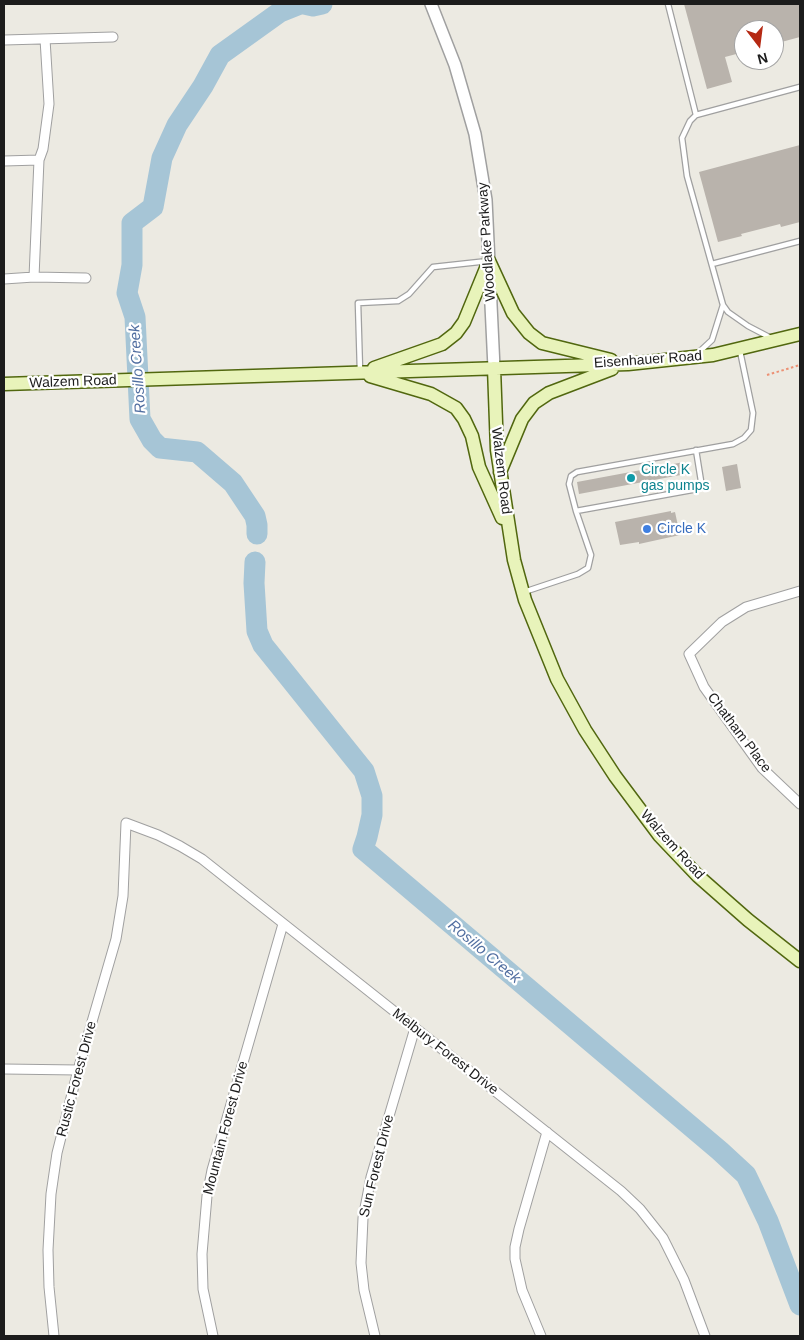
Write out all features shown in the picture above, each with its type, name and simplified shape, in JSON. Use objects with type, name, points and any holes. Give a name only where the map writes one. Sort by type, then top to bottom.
[{"type":"main road","points":[[489,261],[513,312],[529,333],[542,343],[628,364]]},
{"type":"main road","points":[[360,373],[442,344],[451,338],[464,322],[489,261]]},
{"type":"main road","name":"Eisenhauer Road","points":[[494,368],[628,364],[694,357],[740,350],[800,334]]},
{"type":"main road","points":[[500,474],[522,419],[534,403],[549,393],[597,373],[628,364]]},
{"type":"main road","name":"Walzem Road","points":[[4,384],[204,379],[494,368],[494,413],[500,474],[514,560],[528,609],[557,678],[585,730],[615,776],[656,830],[698,876],[748,920],[800,961]]},
{"type":"main road","points":[[360,373],[431,394],[456,408],[472,436],[479,467],[510,533]]},
{"type":"street","name":"Woodlake Parkway","points":[[431,4],[455,66],[475,134],[486,200],[494,368]]},
{"type":"street","points":[[4,40],[112,37]]},
{"type":"street","points":[[34,277],[40,160],[49,104],[45,39]]},
{"type":"street","points":[[4,161],[40,160]]},
{"type":"street","points":[[4,279],[34,277],[86,278]]},
{"type":"street","name":"Chatham Place","points":[[800,591],[746,607],[722,622],[689,654],[704,687],[762,768],[800,804]]},
{"type":"street","name":"Melbury Forest Drive","points":[[126,823],[158,835],[202,859],[621,1191],[640,1209],[656,1229],[674,1259],[705,1336]]},
{"type":"street","name":"Rustic Forest Drive","points":[[54,1336],[48,1278],[51,1194],[57,1153],[78,1070],[116,939],[123,896],[126,823]]},
{"type":"street","name":"Mountain Forest Drive","points":[[213,1336],[203,1289],[202,1254],[207,1196],[212,1170],[284,924]]},
{"type":"street","name":"Sun Forest Drive","points":[[375,1336],[364,1290],[361,1264],[363,1218],[371,1177],[415,1028]]},
{"type":"street","points":[[4,1069],[78,1070]]},
{"type":"street","points":[[541,1336],[522,1290],[515,1259],[515,1247],[547,1132]]},
{"type":"lane","points":[[668,4],[696,115]]},
{"type":"lane","points":[[777,341],[748,326],[728,312],[723,305],[687,176],[682,138],[690,121],[696,115],[800,87]]},
{"type":"lane","points":[[712,264],[800,241]]},
{"type":"lane","points":[[360,373],[358,303],[398,300],[409,294],[432,267],[489,261]]},
{"type":"lane","points":[[694,357],[712,340],[723,305]]},
{"type":"lane","points":[[523,592],[578,574],[588,568],[591,554],[576,511],[569,484],[570,476],[577,472],[733,444],[744,438],[751,430],[752,413],[740,350]]},
{"type":"lane","points":[[576,511],[692,490],[701,482],[696,450]]},
{"type":"path","points":[[767,375],[800,365]]},
{"type":"building","points":[[684,4],[800,4],[800,37],[784,41],[784,20],[734,20],[734,55],[725,57],[732,82],[707,89]]},
{"type":"building","points":[[800,145],[800,222],[781,227],[780,224],[718,242],[699,172]]},
{"type":"building","name":"Circle K gas pumps","points":[[684,462],[686,474],[579,494],[577,482]]},
{"type":"building","points":[[737,464],[741,488],[726,491],[722,467]]},
{"type":"building","name":"Circle K","points":[[671,511],[671,513],[675,512],[680,535],[639,544],[639,542],[620,545],[615,522]]},
{"type":"waterway","name":"Rosillo Creek","points":[[257,534],[255,516],[233,483],[197,452],[160,448],[152,440],[140,419],[135,317],[127,293],[132,265],[132,223],[153,207],[162,158],[177,125],[203,86],[220,55],[280,12],[300,4]]},
{"type":"waterway","name":"Rosillo Creek","points":[[304,4],[313,6],[322,4]]},
{"type":"waterway","name":"Rosillo Creek","points":[[255,562],[254,583],[257,631],[263,645],[364,771],[372,796],[372,815],[363,849],[746,1175],[768,1221],[800,1305]]},
{"type":"place","name":"Circle K gas pumps","points":[[631,478]]},
{"type":"place","name":"Circle K","points":[[647,529]]}]
